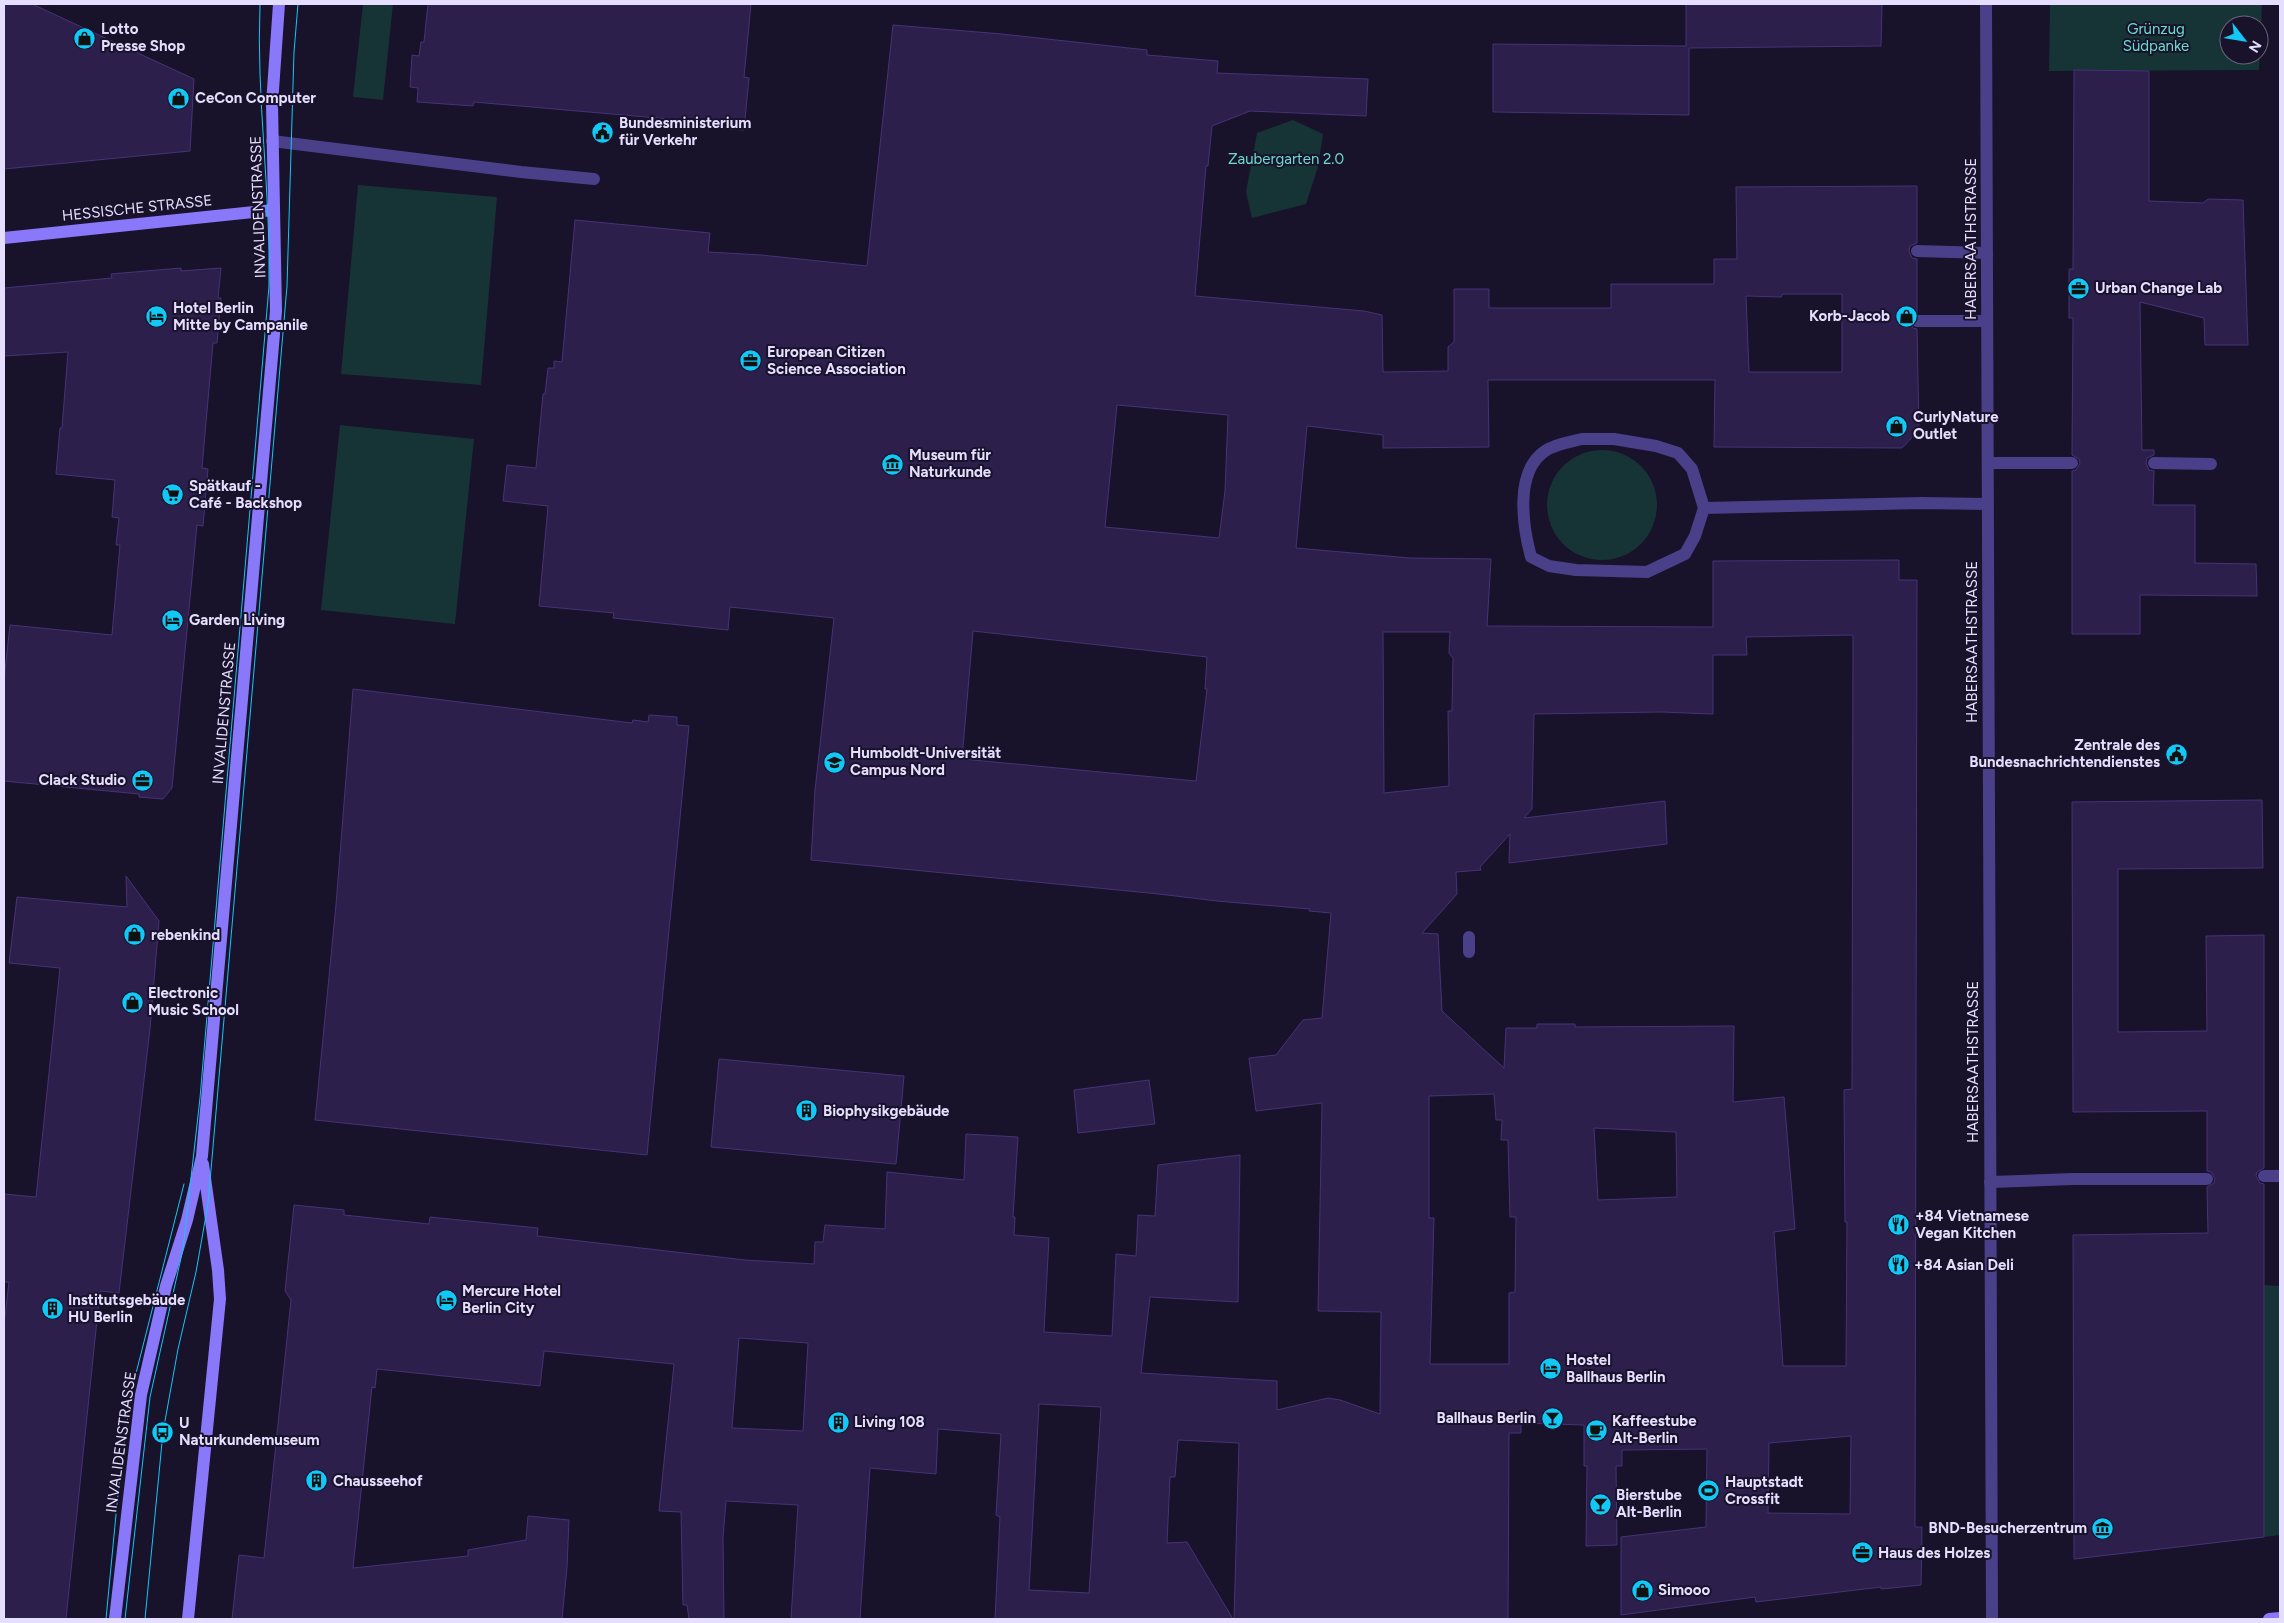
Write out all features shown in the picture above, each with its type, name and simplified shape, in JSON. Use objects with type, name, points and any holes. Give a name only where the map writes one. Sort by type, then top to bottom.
[{"type":"main road","name":"INVALIDENSTRASSE","points":[[115,1619],[141,1395],[166,1286],[187,1220],[202,1156],[276,311],[272,141],[274,53],[279,4]]},
{"type":"main road","name":"HESSISCHE STRASSE","points":[[4,238],[273,210]]},
{"type":"main road","name":"INVALIDENSTRASSE","points":[[188,1619],[220,1299],[218,1270],[202,1156]]},
{"type":"main road","points":[[2269,1619],[2280,1618]]},
{"type":"street","name":"HABERSAATHSTRASSE","points":[[1986,4],[1992,1619]]},
{"type":"street","points":[[272,141],[521,172],[594,179]]},
{"type":"street","points":[[1917,251],[1987,253]]},
{"type":"street","points":[[1917,321],[1987,321]]},
{"type":"street","points":[[1614,439],[1656,446],[1678,453],[1692,469],[1704,508],[1695,536],[1685,554],[1647,572],[1576,570],[1550,566],[1531,557],[1525,532],[1523,510],[1525,484],[1534,463],[1544,451],[1582,440],[1614,439]]},
{"type":"street","points":[[1988,463],[2072,462]]},
{"type":"street","points":[[2154,463],[2211,464]]},
{"type":"street","points":[[1704,508],[1922,503],[1987,504]]},
{"type":"street","points":[[1469,936],[1469,952]]},
{"type":"street","points":[[2264,1176],[2280,1176]]},
{"type":"street","points":[[1990,1182],[2073,1179],[2207,1179]]},
{"type":"green space","points":[[363,4],[393,4],[383,100],[353,97]]},
{"type":"green space","name":"Grünzug Südpanke","points":[[2050,4],[2262,4],[2262,15],[2219,15],[2219,65],[2259,65],[2259,70],[2049,71]]},
{"type":"green space","name":"Zaubergarten 2.0","points":[[1293,120],[1323,134],[1318,167],[1306,204],[1252,218],[1246,192],[1257,133]]},
{"type":"green space","points":[[358,185],[497,197],[481,385],[341,374]]},
{"type":"green space","points":[[340,425],[474,439],[455,624],[321,610]]},
{"type":"green space","points":[[1602,450],[1623,454],[1641,466],[1653,484],[1657,505],[1653,526],[1641,544],[1623,556],[1602,560],[1581,556],[1563,544],[1551,526],[1547,505],[1551,484],[1563,466],[1581,454]]},
{"type":"green space","points":[[2264,1285],[2280,1286],[2280,1535],[2264,1537]]},
{"type":"building","points":[[4,4],[32,4],[194,79],[190,151],[4,169]]},
{"type":"building","points":[[428,4],[751,4],[744,77],[749,78],[744,130],[692,125],[692,121],[474,102],[473,106],[417,102],[418,88],[410,87],[412,55],[419,56],[421,42],[424,42]]},
{"type":"building","points":[[1686,4],[1882,4],[1881,46],[1689,48],[1689,115],[1493,112],[1493,44],[1686,46]]},
{"type":"building","points":[[893,25],[1002,34],[1147,50],[1147,55],[1218,61],[1217,73],[1368,79],[1366,116],[1250,111],[1212,126],[1208,166],[1206,166],[1195,296],[1364,311],[1382,315],[1383,372],[1448,371],[1448,347],[1454,342],[1454,289],[1489,289],[1489,308],[1611,308],[1611,284],[1714,284],[1714,259],[1737,259],[1736,187],[1917,186],[1917,243],[1910,246],[1909,251],[1912,258],[1917,259],[1917,313],[1910,317],[1909,321],[1913,328],[1917,329],[1919,430],[1902,448],[1714,447],[1715,380],[1488,380],[1489,447],[1383,448],[1383,435],[1307,426],[1296,548],[1410,558],[1491,559],[1487,626],[1713,627],[1713,561],[1899,560],[1899,580],[1917,580],[1915,1527],[1922,1527],[1921,1585],[1881,1589],[1881,1587],[1756,1602],[1755,1597],[1621,1615],[1621,1537],[1706,1527],[1707,1449],[1622,1450],[1622,1466],[1616,1466],[1617,1545],[1586,1546],[1587,1466],[1584,1466],[1584,1425],[1521,1423],[1521,1433],[1509,1433],[1508,1619],[1234,1619],[1239,1443],[1178,1440],[1175,1477],[1170,1477],[1167,1543],[1187,1542],[1233,1619],[995,1619],[1000,1517],[996,1515],[1001,1434],[938,1429],[936,1474],[870,1468],[860,1619],[791,1619],[798,1505],[726,1501],[723,1538],[724,1619],[689,1619],[687,1605],[683,1605],[681,1512],[659,1511],[674,1364],[544,1351],[540,1386],[377,1369],[375,1388],[372,1387],[353,1568],[468,1556],[468,1550],[526,1540],[528,1516],[569,1520],[562,1619],[232,1619],[239,1555],[264,1558],[291,1300],[285,1291],[294,1205],[344,1210],[344,1215],[429,1224],[430,1217],[538,1228],[537,1236],[745,1260],[814,1264],[815,1242],[823,1242],[825,1225],[885,1229],[887,1172],[964,1180],[966,1134],[1018,1137],[1013,1217],[1015,1217],[1014,1235],[1049,1238],[1044,1332],[1112,1336],[1116,1254],[1136,1256],[1138,1215],[1155,1216],[1158,1165],[1240,1155],[1238,1302],[1150,1297],[1141,1373],[1277,1381],[1277,1410],[1328,1398],[1340,1400],[1380,1414],[1381,1312],[1318,1311],[1322,1103],[1256,1111],[1249,1058],[1276,1055],[1303,1020],[1322,1018],[1331,913],[1309,911],[1310,909],[811,860],[815,790],[834,618],[730,607],[728,630],[613,618],[614,613],[539,606],[548,506],[503,501],[507,465],[536,468],[543,394],[545,394],[548,368],[554,368],[554,361],[562,362],[575,220],[710,233],[708,252],[761,255],[867,266]],"holes":[[[1783,294],[1842,294],[1842,372],[1749,372],[1746,296],[1781,297]],[[1117,405],[1228,415],[1225,491],[1219,538],[1105,527]],[[973,631],[1207,657],[1205,689],[1207,689],[1196,781],[962,759]],[[1383,632],[1450,632],[1449,653],[1453,658],[1452,711],[1448,711],[1449,786],[1384,793]],[[1853,635],[1852,1089],[1844,1090],[1845,1222],[1847,1222],[1846,1366],[1783,1366],[1774,1232],[1795,1229],[1784,1097],[1733,1102],[1734,1026],[1575,1027],[1575,1024],[1537,1024],[1537,1028],[1506,1028],[1504,1068],[1442,1011],[1438,934],[1422,933],[1457,894],[1456,872],[1481,870],[1480,867],[1510,834],[1509,863],[1667,844],[1665,801],[1524,818],[1532,809],[1534,714],[1661,712],[1713,714],[1713,655],[1747,655],[1746,637]],[[1494,1094],[1496,1120],[1502,1120],[1501,1140],[1508,1140],[1510,1217],[1516,1217],[1515,1292],[1509,1293],[1509,1364],[1430,1364],[1434,1218],[1429,1218],[1429,1096]],[[1594,1128],[1676,1132],[1677,1197],[1598,1200]],[[739,1338],[808,1343],[803,1431],[732,1428]],[[1039,1404],[1101,1407],[1089,1593],[1029,1590]],[[1851,1436],[1850,1514],[1768,1513],[1769,1443]]]},
{"type":"building","points":[[2074,70],[2149,71],[2149,201],[2203,203],[2208,199],[2243,200],[2248,345],[2205,345],[2204,318],[2140,302],[2142,450],[2154,450],[2154,455],[2147,458],[2146,463],[2149,470],[2154,471],[2153,505],[2195,505],[2195,563],[2256,564],[2257,596],[2140,595],[2140,634],[2072,634],[2072,471],[2076,470],[2080,463],[2079,459],[2072,455],[2073,318],[2069,318],[2069,269],[2073,269]]},
{"type":"building","points":[[181,268],[181,271],[221,268],[218,298],[221,298],[217,343],[213,343],[202,468],[208,469],[203,526],[197,525],[172,788],[163,799],[139,797],[139,794],[4,781],[4,680],[10,625],[112,635],[120,545],[116,545],[119,518],[112,517],[115,480],[56,474],[68,352],[4,356],[4,288],[112,278],[111,274]]},
{"type":"building","points":[[353,689],[632,723],[633,720],[648,722],[649,715],[677,717],[677,725],[689,726],[647,1155],[315,1120],[336,905]]},
{"type":"building","points":[[2262,800],[2263,868],[2118,869],[2118,1032],[2207,1031],[2206,936],[2264,935],[2264,1168],[2257,1172],[2256,1176],[2260,1183],[2264,1184],[2264,1537],[2074,1559],[2073,1235],[2208,1233],[2207,1187],[2214,1183],[2215,1179],[2211,1172],[2207,1171],[2207,1111],[2073,1112],[2072,802]]},
{"type":"building","name":"Institutsgebäude HU Berlin","points":[[126,876],[159,921],[150,1029],[119,1293],[100,1291],[66,1619],[4,1619],[4,1325],[9,1282],[4,1282],[4,1194],[36,1197],[60,968],[9,963],[17,897],[127,907]]},
{"type":"building","name":"Biophysikgebäude","points":[[719,1059],[904,1076],[896,1164],[711,1147]]},
{"type":"building","points":[[1149,1080],[1155,1124],[1078,1133],[1074,1090]]},
{"type":"tram line","points":[[125,1619],[150,1397],[183,1249],[200,1098],[269,286],[268,215],[260,74],[260,4]]},
{"type":"tram line","points":[[145,1619],[163,1432],[208,1204],[287,286],[294,52],[298,4]]},
{"type":"tram line","points":[[106,1619],[120,1473],[131,1393],[184,1184]]},
{"type":"place","name":"Lotto Presse Shop","points":[[85,38]]},
{"type":"place","name":"CeCon Computer","points":[[179,98]]},
{"type":"place","name":"Bundesministerium für Verkehr","points":[[603,132]]},
{"type":"place","name":"Urban Change Lab","points":[[2079,288]]},
{"type":"place","name":"Korb-Jacob","points":[[1906,316]]},
{"type":"place","name":"Hotel Berlin Mitte by Campanile","points":[[157,317]]},
{"type":"place","name":"European Citizen Science Association","points":[[751,361]]},
{"type":"place","name":"CurlyNature Outlet","points":[[1897,426]]},
{"type":"place","name":"Museum für Naturkunde","points":[[893,464]]},
{"type":"place","name":"Spätkauf - Café - Backshop","points":[[173,495]]},
{"type":"place","name":"Garden Living","points":[[173,620]]},
{"type":"place","name":"Zentrale des Bundesnachrichtendienstes","points":[[2176,754]]},
{"type":"place","name":"Humboldt-Universität Campus Nord","points":[[834,762]]},
{"type":"place","name":"Clack Studio","points":[[142,780]]},
{"type":"place","name":"rebenkind","points":[[135,935]]},
{"type":"place","name":"Electronic Music School","points":[[132,1002]]},
{"type":"place","name":"Biophysikgebäude","points":[[807,1111]]},
{"type":"place","name":"+84 Vietnamese Vegan Kitchen","points":[[1899,1225]]},
{"type":"place","name":"+84 Asian Deli","points":[[1898,1265]]},
{"type":"place","name":"Mercure Hotel Berlin City","points":[[446,1300]]},
{"type":"place","name":"Institutsgebäude HU Berlin","points":[[52,1309]]},
{"type":"place","name":"Hostel Ballhaus Berlin","points":[[1550,1369]]},
{"type":"place","name":"Ballhaus Berlin","points":[[1552,1418]]},
{"type":"place","name":"Living 108","points":[[838,1422]]},
{"type":"place","name":"Kaffeestube Alt-Berlin","points":[[1596,1430]]},
{"type":"place","name":"U Naturkundemuseum","points":[[163,1432]]},
{"type":"place","name":"Chausseehof","points":[[317,1481]]},
{"type":"place","name":"Hauptstadt Crossfit","points":[[1709,1491]]},
{"type":"place","name":"Bierstube Alt-Berlin","points":[[1600,1504]]},
{"type":"place","name":"BND-Besucherzentrum","points":[[2103,1528]]},
{"type":"place","name":"Haus des Holzes","points":[[1862,1553]]},
{"type":"place","name":"Simooo","points":[[1642,1590]]}]
